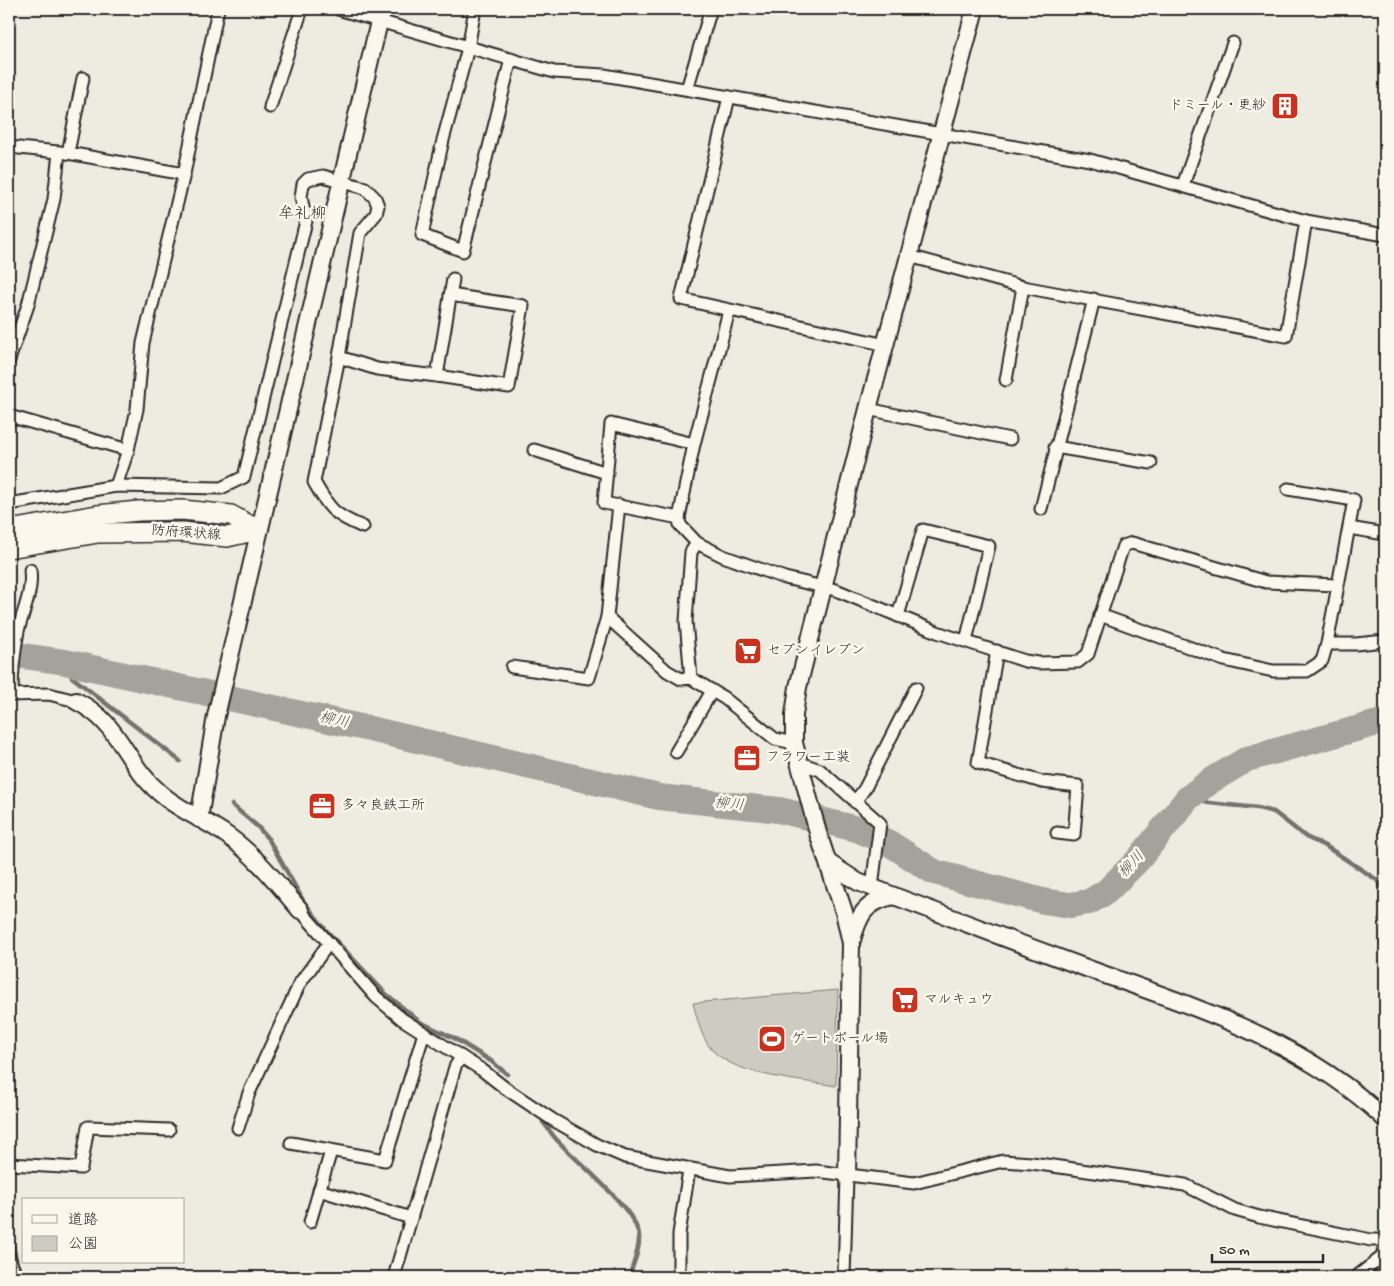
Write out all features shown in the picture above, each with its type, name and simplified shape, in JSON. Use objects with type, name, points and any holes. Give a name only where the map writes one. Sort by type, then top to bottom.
[{"type":"main road","name":"防府環状線","points":[[9,530],[98,515],[139,511],[182,510],[230,514],[258,530]]},
{"type":"main road","name":"防府環状線","points":[[9,548],[98,533],[174,532],[226,537],[258,530]]},
{"type":"street","points":[[116,486],[128,450],[137,409],[143,343],[184,174],[218,9]]},
{"type":"street","points":[[270,108],[302,9]]},
{"type":"street","points":[[338,9],[380,15],[468,48],[554,72],[604,75],[1090,160],[1306,221],[1385,235]]},
{"type":"street","points":[[475,9],[468,48],[443,140],[422,236],[463,251],[511,59]]},
{"type":"street","points":[[687,89],[711,9]]},
{"type":"street","points":[[851,943],[829,863],[818,834],[794,743],[794,715],[798,687],[868,409],[974,9]]},
{"type":"street","points":[[199,819],[216,716],[380,15]]},
{"type":"street","points":[[1183,185],[1234,43]]},
{"type":"street","points":[[9,360],[28,305],[54,199],[63,153],[83,78]]},
{"type":"street","points":[[729,97],[681,299],[886,345]]},
{"type":"street","points":[[9,147],[63,153],[184,174]]},
{"type":"street","points":[[9,504],[116,486],[221,488],[244,477],[306,220],[301,197],[304,184],[315,176],[323,176],[365,188],[371,192],[378,206],[376,214],[360,233],[339,356],[314,482],[328,507],[343,519],[363,527]]},
{"type":"street","points":[[909,256],[1023,287],[1286,336],[1306,221]]},
{"type":"street","points":[[437,376],[452,279]]},
{"type":"street","points":[[1006,380],[1023,287]]},
{"type":"street","points":[[339,356],[377,369],[509,387],[523,306],[450,295]]},
{"type":"street","points":[[1041,509],[1055,447],[1094,299]]},
{"type":"street","points":[[729,310],[694,444],[679,518],[680,525],[697,542],[724,556],[785,578],[823,586],[937,632],[1024,661],[1038,663],[1078,662],[1088,654],[1123,546],[1132,543],[1266,582],[1337,585]]},
{"type":"street","points":[[868,409],[1010,439]]},
{"type":"street","points":[[9,416],[128,450]]},
{"type":"street","points":[[679,518],[604,503],[611,424],[694,444]]},
{"type":"street","points":[[1055,447],[1151,463]]},
{"type":"street","points":[[534,450],[607,473]]},
{"type":"street","points":[[1100,615],[1224,660],[1273,670],[1307,672],[1322,661],[1327,644],[1354,500],[1288,489]]},
{"type":"street","points":[[512,667],[589,678],[607,617],[620,505]]},
{"type":"street","points":[[1349,528],[1385,534]]},
{"type":"street","points":[[898,616],[923,530],[989,546],[966,641]]},
{"type":"street","points":[[691,678],[686,621],[691,552],[697,542]]},
{"type":"street","points":[[30,570],[31,582],[15,635],[10,694],[49,694],[76,701],[89,707],[106,721],[149,783],[174,804],[242,848],[300,910],[376,997],[402,1019],[537,1109],[597,1145],[625,1157],[730,1176],[816,1171],[914,1183],[1003,1161],[1032,1163],[1185,1185],[1235,1210],[1259,1217],[1371,1240],[1385,1240]]},
{"type":"street","points":[[607,617],[666,671],[681,678],[691,678],[712,691],[775,739],[794,743]]},
{"type":"street","points":[[1327,644],[1356,644],[1385,640]]},
{"type":"street","points":[[998,651],[978,763],[1042,782],[1078,786],[1074,835],[1057,833]]},
{"type":"street","points":[[855,802],[865,788],[916,688]]},
{"type":"street","points":[[676,752],[712,691]]},
{"type":"street","points":[[800,764],[820,770],[880,823],[878,853],[872,887]]},
{"type":"street","points":[[829,863],[841,873],[894,896],[1192,1007],[1267,1037],[1320,1066],[1363,1098],[1385,1119]]},
{"type":"street","points":[[844,1277],[851,943],[857,922],[864,910],[880,899],[894,896]]},
{"type":"street","points":[[238,1128],[249,1092],[300,983],[329,944]]},
{"type":"street","points":[[290,1143],[386,1160],[424,1033]]},
{"type":"street","points":[[394,1277],[455,1067],[461,1057]]},
{"type":"street","points":[[9,1164],[81,1168],[88,1127],[168,1130]]},
{"type":"street","points":[[310,1222],[331,1150]]},
{"type":"street","points":[[679,1277],[679,1234],[689,1170]]},
{"type":"street","points":[[319,1190],[411,1218]]},
{"type":"street","points":[[1356,1277],[1382,1257],[1385,1246]]},
{"type":"street","points":[[9,1257],[16,1277]]},
{"type":"green space","name":"ゲートボール場","points":[[838,990],[836,1086],[753,1072],[723,1059],[712,1050],[705,1040],[693,1003]]},
{"type":"waterway","name":"柳川","points":[[9,654],[65,662],[370,729],[659,797],[779,810],[857,829],[889,843],[934,872],[1043,901],[1070,905],[1089,902],[1106,892],[1138,860],[1188,798],[1209,782],[1247,759],[1385,721]]},
{"type":"waterway","points":[[65,662],[72,677],[180,761]]},
{"type":"waterway","points":[[1188,798],[1209,803],[1258,808],[1274,812],[1306,837],[1327,847],[1377,880],[1385,892]]},
{"type":"waterway","points":[[232,805],[258,827],[269,840],[304,902],[325,929],[386,994],[420,1022],[454,1038],[491,1061],[507,1074]]},
{"type":"waterway","points":[[543,1122],[558,1141],[618,1201],[636,1225],[639,1236],[638,1246],[629,1277]]},
{"type":"waterway","points":[[9,1226],[17,1264],[24,1277]]},
{"type":"place","name":"ドミール・更紗","points":[[1285,106]]},
{"type":"place","name":"セブンイレブン","points":[[748,651]]},
{"type":"place","name":"フラワー工装","points":[[747,758]]},
{"type":"place","name":"多々良鉄工所","points":[[322,806]]},
{"type":"place","name":"マルキュウ","points":[[905,1000]]},
{"type":"place","name":"ゲートボール場","points":[[772,1039]]},
{"type":"district","name":"牟礼柳","points":[[302,215]]}]
